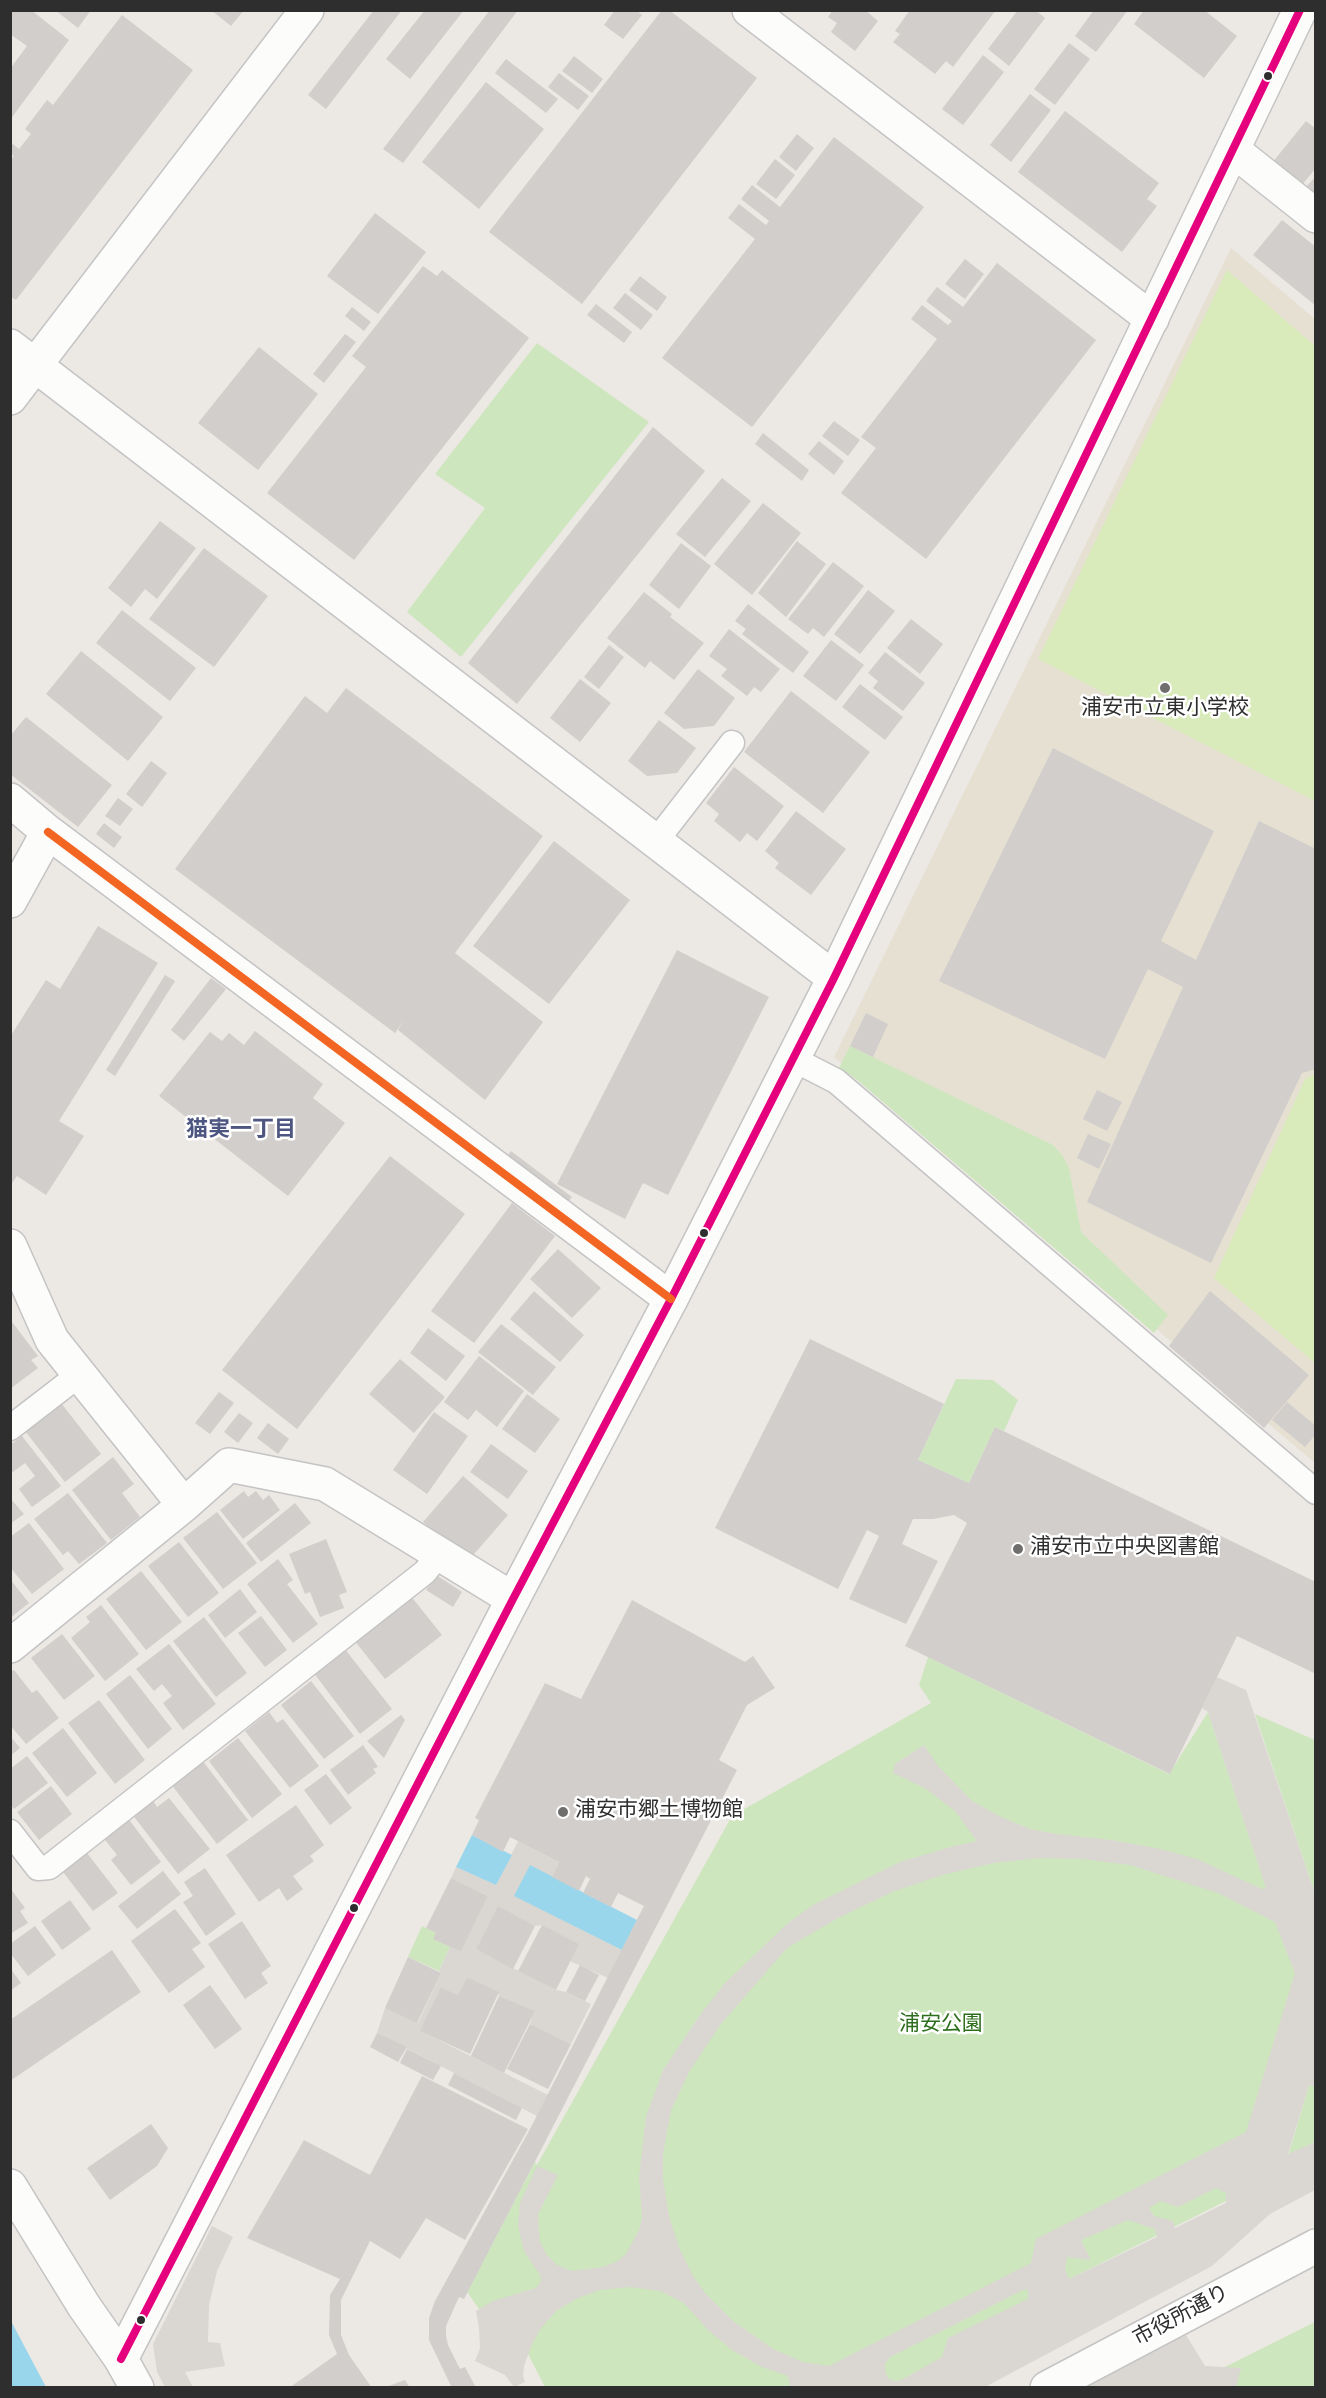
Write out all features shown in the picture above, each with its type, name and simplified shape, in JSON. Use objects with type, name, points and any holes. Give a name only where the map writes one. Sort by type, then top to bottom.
[{"type":"street","points":[[10,398],[307,10]]},
{"type":"street","points":[[749,10],[1152,319]]},
{"type":"street","points":[[121,2359],[834,978],[1300,10]]},
{"type":"street","points":[[1233,150],[1316,216]]},
{"type":"street","points":[[10,346],[834,978]]},
{"type":"street","points":[[10,800],[48,832],[670,1299]]},
{"type":"street","points":[[10,902],[48,832]]},
{"type":"street","points":[[10,1246],[52,1340],[184,1505]]},
{"type":"street","points":[[10,1646],[184,1505],[229,1465],[325,1484],[513,1599]]},
{"type":"street","points":[[10,2186],[84,2306],[121,2359],[137,2388]]},
{"type":"street","name":"市役所通り","points":[[1047,2388],[1316,2246]]},
{"type":"lane","points":[[656,841],[732,743]]},
{"type":"lane","points":[[793,1059],[836,1081],[1316,1492]]},
{"type":"lane","points":[[10,1428],[80,1374]]},
{"type":"lane","points":[[10,1832],[38,1868],[49,1867],[425,1572],[439,1554]]},
{"type":"shaded area","name":"浦安市立東小学校","points":[[1231,248],[1315,319],[1315,1463],[834,1057]]},
{"type":"shaded area","points":[[1217,1677],[1246,1690],[1315,1894],[1315,2086],[1309,2085],[1288,2154],[1315,2142],[1315,2190],[1270,2214],[1212,2266],[985,2387],[790,2387],[788,2376],[762,2367],[732,2350],[708,2330],[684,2303],[660,2291],[630,2287],[600,2290],[578,2298],[556,2311],[541,2328],[532,2344],[524,2366],[525,2382],[514,2387],[505,2375],[475,2361],[480,2348],[476,2311],[493,2301],[536,2288],[541,2281],[540,2275],[524,2251],[518,2225],[520,2203],[537,2166],[558,2175],[538,2214],[540,2242],[547,2255],[557,2265],[572,2271],[603,2267],[616,2262],[626,2254],[640,2228],[642,2216],[639,2177],[646,2117],[663,2070],[725,1983],[788,1923],[813,1905],[900,1862],[977,1841],[955,1811],[925,1788],[893,1773],[895,1764],[924,1745],[938,1766],[972,1801],[1001,1817],[1030,1829],[1156,1848],[1197,1859],[1262,1889],[1266,1888],[1208,1712],[1202,1708]],"holes":[[[1040,1858],[1082,1859],[1130,1865],[1218,1893],[1275,1922],[1295,1973],[1246,2132],[1036,2239],[1031,2263],[829,2366],[803,2362],[773,2349],[733,2321],[705,2293],[693,2276],[680,2250],[669,2216],[663,2179],[663,2154],[671,2110],[689,2072],[720,2025],[787,1948],[836,1919],[892,1892],[942,1875],[994,1863]],[[1216,2188],[1226,2193],[1226,2203],[1175,2228],[1173,2221],[1154,2216],[1149,2208],[1160,2201],[1178,2207]],[[1128,2220],[1155,2229],[1157,2237],[1069,2279],[1065,2269],[1067,2257],[1091,2260],[1081,2240]],[[1025,2289],[1028,2291],[1028,2299],[948,2338],[942,2357],[903,2379],[896,2381],[889,2379],[885,2372],[885,2364],[890,2357]]]},
{"type":"shaded area","points":[[518,1841],[559,1862],[552,1877],[530,1866],[515,1896],[622,1950],[608,1978],[570,1961],[578,1944],[542,1925],[535,1926],[498,1907],[476,1949],[556,1990],[566,1992],[591,2004],[571,2044],[530,2024],[534,2011],[499,1996],[498,1992],[467,1977],[458,1995],[441,1987],[421,2031],[548,2095],[537,2116],[377,2033],[385,2008],[418,2023],[450,1947],[461,1952],[488,1896],[451,1878],[456,1867],[496,1885]]},
{"type":"shaded area","points":[[212,2226],[233,2237],[217,2271],[209,2305],[208,2342],[220,2343],[225,2366],[185,2372],[193,2387],[165,2387],[157,2372],[153,2344]]},
{"type":"shaded area","points":[[1186,2335],[1205,2366],[1241,2368],[1236,2387],[1084,2387]]},
{"type":"green space","points":[[1227,270],[1315,346],[1315,801],[1038,659]]},
{"type":"green space","points":[[537,343],[649,422],[461,657],[407,612],[485,508],[435,474]]},
{"type":"green space","points":[[850,1046],[1053,1145],[1063,1156],[1069,1168],[1081,1232],[1168,1315],[1154,1333],[856,1079],[839,1068]]},
{"type":"green space","points":[[1315,1074],[1315,1363],[1214,1278],[1305,1079]]},
{"type":"green space","points":[[956,1379],[993,1380],[1018,1400],[1004,1431],[995,1427],[969,1483],[918,1460]]},
{"type":"green space","name":"浦安公園","points":[[928,1657],[1169,1774],[1208,1712],[1266,1887],[1304,1980],[1258,2185],[981,2323],[912,2387],[545,2387],[500,2300],[479,2309],[467,2292],[535,2162],[537,2165],[732,1816],[931,1703],[919,1685]]},
{"type":"green space","points":[[1255,1714],[1315,1740],[1315,1894]]},
{"type":"green space","points":[[422,1926],[436,1933],[434,1939],[450,1947],[439,1971],[408,1957]]},
{"type":"green space","points":[[1315,2066],[1315,2160],[1282,2176],[1309,2085]]},
{"type":"green space","points":[[1315,2322],[1315,2387],[1185,2387]]},
{"type":"water","points":[[472,1835],[512,1855],[496,1885],[456,1867]]},
{"type":"water","points":[[530,1865],[637,1920],[622,1950],[514,1896]]},
{"type":"water","points":[[11,2321],[46,2387],[11,2387]]},
{"type":"building","points":[[10,10],[31,10],[69,40],[10,120],[10,69],[27,46],[10,34]]},
{"type":"building","points":[[55,10],[91,10],[78,28]]},
{"type":"building","points":[[211,10],[244,10],[231,26]]},
{"type":"building","points":[[374,10],[402,10],[326,109],[308,95]]},
{"type":"building","points":[[425,10],[464,10],[410,79],[386,59]]},
{"type":"building","points":[[490,10],[518,10],[403,163],[383,149]]},
{"type":"building","points":[[615,10],[636,10],[642,15],[623,39],[604,25]]},
{"type":"building","points":[[662,10],[669,10],[757,78],[582,304],[489,232]]},
{"type":"building","points":[[833,10],[865,10],[878,21],[855,51],[831,32],[837,23],[828,17]]},
{"type":"building","points":[[910,10],[996,10],[953,67],[946,61],[935,74],[893,42],[900,34],[895,31]]},
{"type":"building","points":[[1018,10],[1035,10],[1045,18],[1009,66],[988,49]]},
{"type":"building","points":[[1094,10],[1128,10],[1096,52],[1075,36]]},
{"type":"building","points":[[1144,10],[1204,10],[1237,36],[1204,78],[1134,24]]},
{"type":"building","points":[[122,15],[193,70],[16,300],[10,296],[10,161],[14,156],[10,153],[10,147],[13,144],[19,149],[31,134],[25,129],[47,100],[53,105]]},
{"type":"building","points":[[1069,43],[1090,59],[1055,105],[1034,89]]},
{"type":"building","points":[[983,55],[1004,72],[963,125],[942,109]]},
{"type":"building","points":[[574,56],[603,79],[592,93],[562,71]]},
{"type":"building","points":[[506,59],[558,99],[546,113],[495,73]]},
{"type":"building","points":[[559,73],[589,96],[578,110],[548,87]]},
{"type":"building","points":[[486,82],[544,129],[479,209],[422,162]]},
{"type":"building","points":[[1030,94],[1051,110],[1011,162],[990,145]]},
{"type":"building","points":[[1065,111],[1159,183],[1147,199],[1157,206],[1122,252],[1018,172]]},
{"type":"building","points":[[1306,121],[1316,129],[1316,168],[1301,186],[1272,163]]},
{"type":"building","points":[[797,134],[814,148],[796,171],[779,157]]},
{"type":"building","points":[[834,137],[924,207],[752,427],[662,358],[755,239],[728,218],[739,204],[766,225],[769,221],[741,199],[752,185],[780,207]]},
{"type":"building","points":[[775,159],[795,175],[776,199],[756,184]]},
{"type":"building","points":[[1316,176],[1316,196],[1305,188]]},
{"type":"building","points":[[375,213],[426,252],[378,314],[327,276]]},
{"type":"building","points":[[1282,220],[1316,247],[1316,306],[1253,255]]},
{"type":"building","points":[[965,259],[984,274],[965,299],[945,284]]},
{"type":"building","points":[[997,263],[1096,340],[926,559],[841,493],[876,448],[861,437],[937,339],[911,319],[922,305],[948,325],[952,321],[926,301],[937,287],[963,307]]},
{"type":"building","points":[[423,266],[437,276],[442,270],[529,338],[354,560],[267,493],[366,367],[352,356]]},
{"type":"building","points":[[640,276],[667,297],[657,311],[629,290]]},
{"type":"building","points":[[625,293],[653,315],[641,330],[613,308]]},
{"type":"building","points":[[596,304],[632,332],[624,343],[587,315]]},
{"type":"building","points":[[352,307],[371,322],[364,331],[345,316]]},
{"type":"building","points":[[345,334],[356,342],[324,383],[313,374]]},
{"type":"building","points":[[259,347],[318,394],[258,470],[198,423]]},
{"type":"building","points":[[834,421],[860,440],[848,456],[822,436]]},
{"type":"building","points":[[653,427],[705,471],[517,704],[468,663]]},
{"type":"building","points":[[763,433],[809,470],[802,481],[755,444]]},
{"type":"building","points":[[819,441],[844,461],[834,475],[808,454]]},
{"type":"building","points":[[722,478],[751,501],[705,557],[676,534]]},
{"type":"building","points":[[763,503],[801,533],[752,595],[714,564]]},
{"type":"building","points":[[160,521],[196,548],[157,599],[145,589],[131,607],[108,588]]},
{"type":"building","points":[[797,541],[826,564],[786,617],[758,593]]},
{"type":"building","points":[[681,543],[711,566],[679,609],[649,585]]},
{"type":"building","points":[[204,548],[268,596],[214,667],[149,619]]},
{"type":"building","points":[[833,562],[864,586],[824,637],[813,628],[808,634],[788,619]]},
{"type":"building","points":[[868,590],[895,611],[860,654],[834,634]]},
{"type":"building","points":[[644,592],[672,614],[670,617],[704,643],[674,680],[650,661],[645,668],[607,638]]},
{"type":"building","points":[[748,604],[809,652],[793,673],[742,634],[746,629],[735,621]]},
{"type":"building","points":[[122,610],[196,668],[170,701],[96,643]]},
{"type":"building","points":[[911,619],[943,644],[920,674],[887,648]]},
{"type":"building","points":[[729,629],[780,669],[761,692],[754,687],[747,696],[721,676],[727,669],[709,656]]},
{"type":"building","points":[[831,640],[864,665],[836,701],[803,676]]},
{"type":"building","points":[[609,645],[624,657],[599,689],[584,677]]},
{"type":"building","points":[[81,651],[163,717],[128,761],[46,694]]},
{"type":"building","points":[[885,652],[925,683],[903,711],[873,688],[878,681],[868,673]]},
{"type":"building","points":[[698,669],[735,698],[714,726],[684,729],[664,713]]},
{"type":"building","points":[[580,679],[611,703],[580,742],[550,718]]},
{"type":"building","points":[[860,684],[903,717],[885,740],[842,707]]},
{"type":"building","points":[[346,688],[543,836],[455,953],[543,1022],[485,1100],[398,1030],[405,1019],[395,1033],[175,869],[305,696],[327,713]]},
{"type":"building","points":[[791,691],[870,752],[823,813],[744,752]]},
{"type":"building","points":[[26,717],[112,785],[78,827],[10,774],[10,736]]},
{"type":"building","points":[[659,720],[696,748],[677,773],[647,776],[628,761]]},
{"type":"building","points":[[1053,748],[1214,831],[1161,941],[1196,960],[1259,821],[1316,849],[1316,1069],[1302,1073],[1211,1263],[1087,1202],[1183,987],[1148,969],[1105,1059],[939,981]]},
{"type":"building","points":[[151,761],[167,773],[142,807],[126,794]]},
{"type":"building","points":[[734,767],[784,806],[757,841],[747,833],[740,842],[714,821],[719,814],[706,803]]},
{"type":"building","points":[[118,798],[133,809],[120,826],[105,816]]},
{"type":"building","points":[[796,811],[846,849],[811,895],[775,868],[779,863],[765,851]]},
{"type":"building","points":[[104,823],[122,837],[114,848],[96,834]]},
{"type":"building","points":[[554,841],[630,900],[549,1004],[473,946]]},
{"type":"building","points":[[98,926],[158,963],[59,1121],[84,1136],[46,1195],[17,1176],[10,1186],[10,1037],[46,980],[60,989]]},
{"type":"building","points":[[677,950],[769,997],[668,1195],[643,1183],[625,1219],[557,1184]]},
{"type":"building","points":[[165,975],[175,981],[115,1076],[106,1070]]},
{"type":"building","points":[[211,978],[226,989],[184,1041],[171,1030]]},
{"type":"building","points":[[866,1013],[888,1024],[873,1057],[850,1046]]},
{"type":"building","points":[[255,1031],[323,1084],[313,1098],[345,1123],[288,1196],[159,1096],[210,1032],[222,1041],[229,1033],[244,1045]]},
{"type":"building","points":[[1097,1090],[1122,1102],[1107,1131],[1083,1119]]},
{"type":"building","points":[[1088,1134],[1111,1144],[1099,1169],[1077,1158]]},
{"type":"building","points":[[511,1151],[572,1197],[563,1208],[503,1162]]},
{"type":"building","points":[[390,1156],[465,1214],[297,1429],[222,1370]]},
{"type":"building","points":[[512,1203],[555,1236],[474,1343],[431,1311]]},
{"type":"building","points":[[558,1249],[601,1288],[572,1318],[530,1279]]},
{"type":"building","points":[[534,1291],[584,1335],[560,1362],[510,1319]]},
{"type":"building","points":[[1210,1291],[1309,1375],[1264,1428],[1169,1346]]},
{"type":"building","points":[[12,1322],[38,1356],[31,1360],[38,1368],[10,1389]]},
{"type":"building","points":[[501,1324],[556,1367],[533,1395],[478,1352]]},
{"type":"building","points":[[428,1328],[465,1356],[446,1381],[410,1353]]},
{"type":"building","points":[[810,1339],[944,1404],[918,1460],[969,1483],[995,1427],[1316,1582],[1314,1673],[1237,1636],[1170,1774],[905,1646],[967,1523],[954,1515],[933,1519],[913,1519],[902,1544],[938,1561],[906,1624],[849,1599],[879,1536],[867,1530],[838,1589],[715,1528]]},
{"type":"building","points":[[479,1356],[524,1391],[497,1427],[476,1410],[468,1420],[444,1402]]},
{"type":"building","points":[[400,1359],[445,1397],[414,1433],[369,1394]]},
{"type":"building","points":[[219,1392],[234,1403],[210,1434],[195,1423]]},
{"type":"building","points":[[527,1394],[560,1419],[535,1453],[502,1429]]},
{"type":"building","points":[[1287,1402],[1316,1426],[1316,1434],[1305,1447],[1272,1420]]},
{"type":"building","points":[[61,1403],[101,1454],[65,1482],[25,1431]]},
{"type":"building","points":[[434,1412],[468,1436],[427,1494],[393,1470]]},
{"type":"building","points":[[239,1413],[253,1423],[238,1443],[224,1432]]},
{"type":"building","points":[[268,1423],[289,1439],[278,1454],[257,1438]]},
{"type":"building","points":[[22,1436],[61,1486],[32,1507],[19,1489],[35,1476],[25,1463],[10,1474],[10,1445]]},
{"type":"building","points":[[491,1444],[528,1471],[508,1499],[470,1472]]},
{"type":"building","points":[[113,1457],[134,1484],[122,1493],[140,1517],[111,1540],[72,1490]]},
{"type":"building","points":[[463,1476],[508,1515],[468,1561],[423,1522]]},
{"type":"building","points":[[244,1491],[248,1497],[256,1491],[263,1500],[269,1495],[280,1510],[243,1539],[220,1510]]},
{"type":"building","points":[[68,1493],[107,1543],[79,1564],[68,1551],[63,1555],[34,1519]]},
{"type":"building","points":[[10,1498],[24,1514],[10,1524]]},
{"type":"building","points":[[295,1503],[311,1523],[261,1562],[246,1543]]},
{"type":"building","points":[[217,1512],[257,1563],[223,1589],[183,1538]]},
{"type":"building","points":[[29,1523],[64,1569],[32,1594],[10,1567],[10,1537]]},
{"type":"building","points":[[326,1539],[347,1592],[339,1595],[344,1608],[320,1617],[310,1592],[305,1594],[289,1554]]},
{"type":"building","points":[[179,1542],[219,1593],[188,1617],[148,1566]]},
{"type":"building","points":[[278,1559],[293,1580],[287,1584],[318,1624],[293,1643],[247,1584]]},
{"type":"building","points":[[141,1571],[182,1622],[146,1650],[106,1599]]},
{"type":"building","points":[[436,1575],[462,1592],[453,1607],[426,1590]]},
{"type":"building","points":[[10,1579],[29,1603],[10,1618]]},
{"type":"building","points":[[240,1589],[257,1612],[225,1638],[208,1615]]},
{"type":"building","points":[[410,1595],[442,1635],[385,1679],[354,1640]]},
{"type":"building","points":[[632,1600],[745,1662],[753,1656],[775,1688],[747,1705],[719,1760],[737,1770],[464,2299],[459,2297],[446,2326],[446,2336],[460,2369],[465,2367],[476,2388],[452,2388],[429,2340],[429,2318],[435,2301],[529,2131],[644,1906],[618,1893],[611,1907],[583,1893],[590,1879],[586,1876],[579,1891],[552,1877],[559,1862],[510,1837],[503,1852],[472,1835],[479,1820],[475,1818],[545,1683],[581,1699]]},
{"type":"building","points":[[101,1605],[139,1654],[105,1681],[71,1638],[90,1622],[86,1617]]},
{"type":"building","points":[[261,1616],[287,1650],[265,1667],[238,1633]]},
{"type":"building","points":[[204,1617],[247,1673],[216,1697],[173,1641]]},
{"type":"building","points":[[62,1634],[95,1676],[64,1700],[31,1658]]},
{"type":"building","points":[[169,1644],[216,1704],[183,1730],[163,1703],[172,1696],[162,1684],[154,1691],[136,1669]]},
{"type":"building","points":[[344,1648],[392,1709],[360,1734],[313,1672]]},
{"type":"building","points":[[14,1670],[32,1693],[37,1690],[59,1718],[26,1744],[10,1725],[10,1673]]},
{"type":"building","points":[[130,1675],[172,1729],[148,1749],[106,1694]]},
{"type":"building","points":[[311,1681],[354,1736],[324,1759],[281,1705]]},
{"type":"building","points":[[99,1700],[145,1760],[115,1784],[68,1723]]},
{"type":"building","points":[[269,1712],[277,1723],[283,1719],[319,1766],[290,1788],[245,1731]]},
{"type":"building","points":[[401,1715],[405,1720],[384,1758],[367,1741]]},
{"type":"building","points":[[63,1728],[97,1773],[67,1797],[32,1753]]},
{"type":"building","points":[[10,1736],[20,1748],[10,1756]]},
{"type":"building","points":[[238,1738],[282,1794],[252,1818],[209,1761]]},
{"type":"building","points":[[363,1745],[378,1767],[373,1769],[376,1773],[348,1795],[330,1770]]},
{"type":"building","points":[[27,1756],[48,1783],[14,1809],[10,1804],[10,1769]]},
{"type":"building","points":[[202,1760],[248,1820],[217,1844],[171,1784]]},
{"type":"building","points":[[326,1774],[352,1808],[330,1825],[304,1790]]},
{"type":"building","points":[[51,1786],[72,1814],[39,1840],[17,1812]]},
{"type":"building","points":[[169,1798],[210,1849],[178,1874],[132,1814],[152,1799],[157,1807]]},
{"type":"building","points":[[296,1805],[324,1845],[310,1856],[314,1861],[293,1876],[303,1889],[287,1901],[279,1888],[259,1902],[226,1855]]},
{"type":"building","points":[[127,1817],[161,1862],[131,1885],[111,1860],[117,1855],[102,1836]]},
{"type":"building","points":[[87,1853],[118,1893],[93,1911],[63,1872]]},
{"type":"building","points":[[205,1868],[236,1914],[206,1936],[183,1902],[193,1896],[184,1882]]},
{"type":"building","points":[[163,1871],[181,1894],[137,1929],[118,1906]]},
{"type":"building","points":[[451,1878],[488,1896],[461,1952],[433,1939],[436,1933],[426,1928]]},
{"type":"building","points":[[10,1888],[25,1908],[20,1911],[28,1923],[10,1934]]},
{"type":"building","points":[[70,1900],[91,1929],[62,1950],[41,1921]]},
{"type":"building","points":[[498,1906],[535,1926],[513,1969],[476,1949]]},
{"type":"building","points":[[175,1909],[201,1943],[192,1949],[205,1967],[169,1993],[131,1941]]},
{"type":"building","points":[[242,1921],[271,1966],[261,1973],[268,1983],[245,1999],[208,1944]]},
{"type":"building","points":[[542,1925],[579,1944],[556,1990],[518,1971]]},
{"type":"building","points":[[35,1926],[56,1955],[28,1976],[10,1953],[10,1944]]},
{"type":"building","points":[[112,1950],[141,1992],[10,2081],[10,2020]]},
{"type":"building","points":[[408,1957],[441,1973],[417,2023],[385,2008]]},
{"type":"building","points":[[580,1965],[599,1975],[585,2001],[566,1992]]},
{"type":"building","points":[[10,1968],[21,1983],[10,1991]]},
{"type":"building","points":[[467,1977],[499,1992],[470,2054],[420,2031],[441,1987],[458,1995]]},
{"type":"building","points":[[210,1985],[242,2029],[215,2049],[183,2005]]},
{"type":"building","points":[[499,1996],[535,2011],[504,2073],[471,2056]]},
{"type":"building","points":[[530,2024],[571,2044],[548,2089],[507,2069]]},
{"type":"building","points":[[377,2033],[407,2047],[398,2062],[370,2047]]},
{"type":"building","points":[[407,2049],[441,2066],[433,2080],[400,2063]]},
{"type":"building","points":[[454,2073],[522,2108],[516,2120],[448,2085]]},
{"type":"building","points":[[422,2076],[528,2129],[465,2240],[426,2218],[400,2259],[370,2241],[341,2300],[341,2335],[349,2355],[372,2388],[289,2388],[337,2354],[329,2335],[330,2295],[340,2279],[247,2238],[304,2140],[370,2175]]},
{"type":"building","points":[[151,2124],[168,2148],[157,2166],[110,2200],[87,2168]]},
{"type":"building","points":[[405,2380],[410,2388],[386,2388],[386,2387]]},
{"type":"transit line","points":[[121,2359],[513,1599],[671,1299],[834,978],[1300,10]]},
{"type":"transit line","points":[[48,832],[671,1299]]},
{"type":"place","name":"浦安市立東小学校","points":[[1165,688]]},
{"type":"place","name":"浦安市立中央図書館","points":[[1018,1549]]},
{"type":"place","name":"浦安市郷土博物館","points":[[563,1812]]},
{"type":"district","name":"猫実一丁目","points":[[241,1132]]}]
